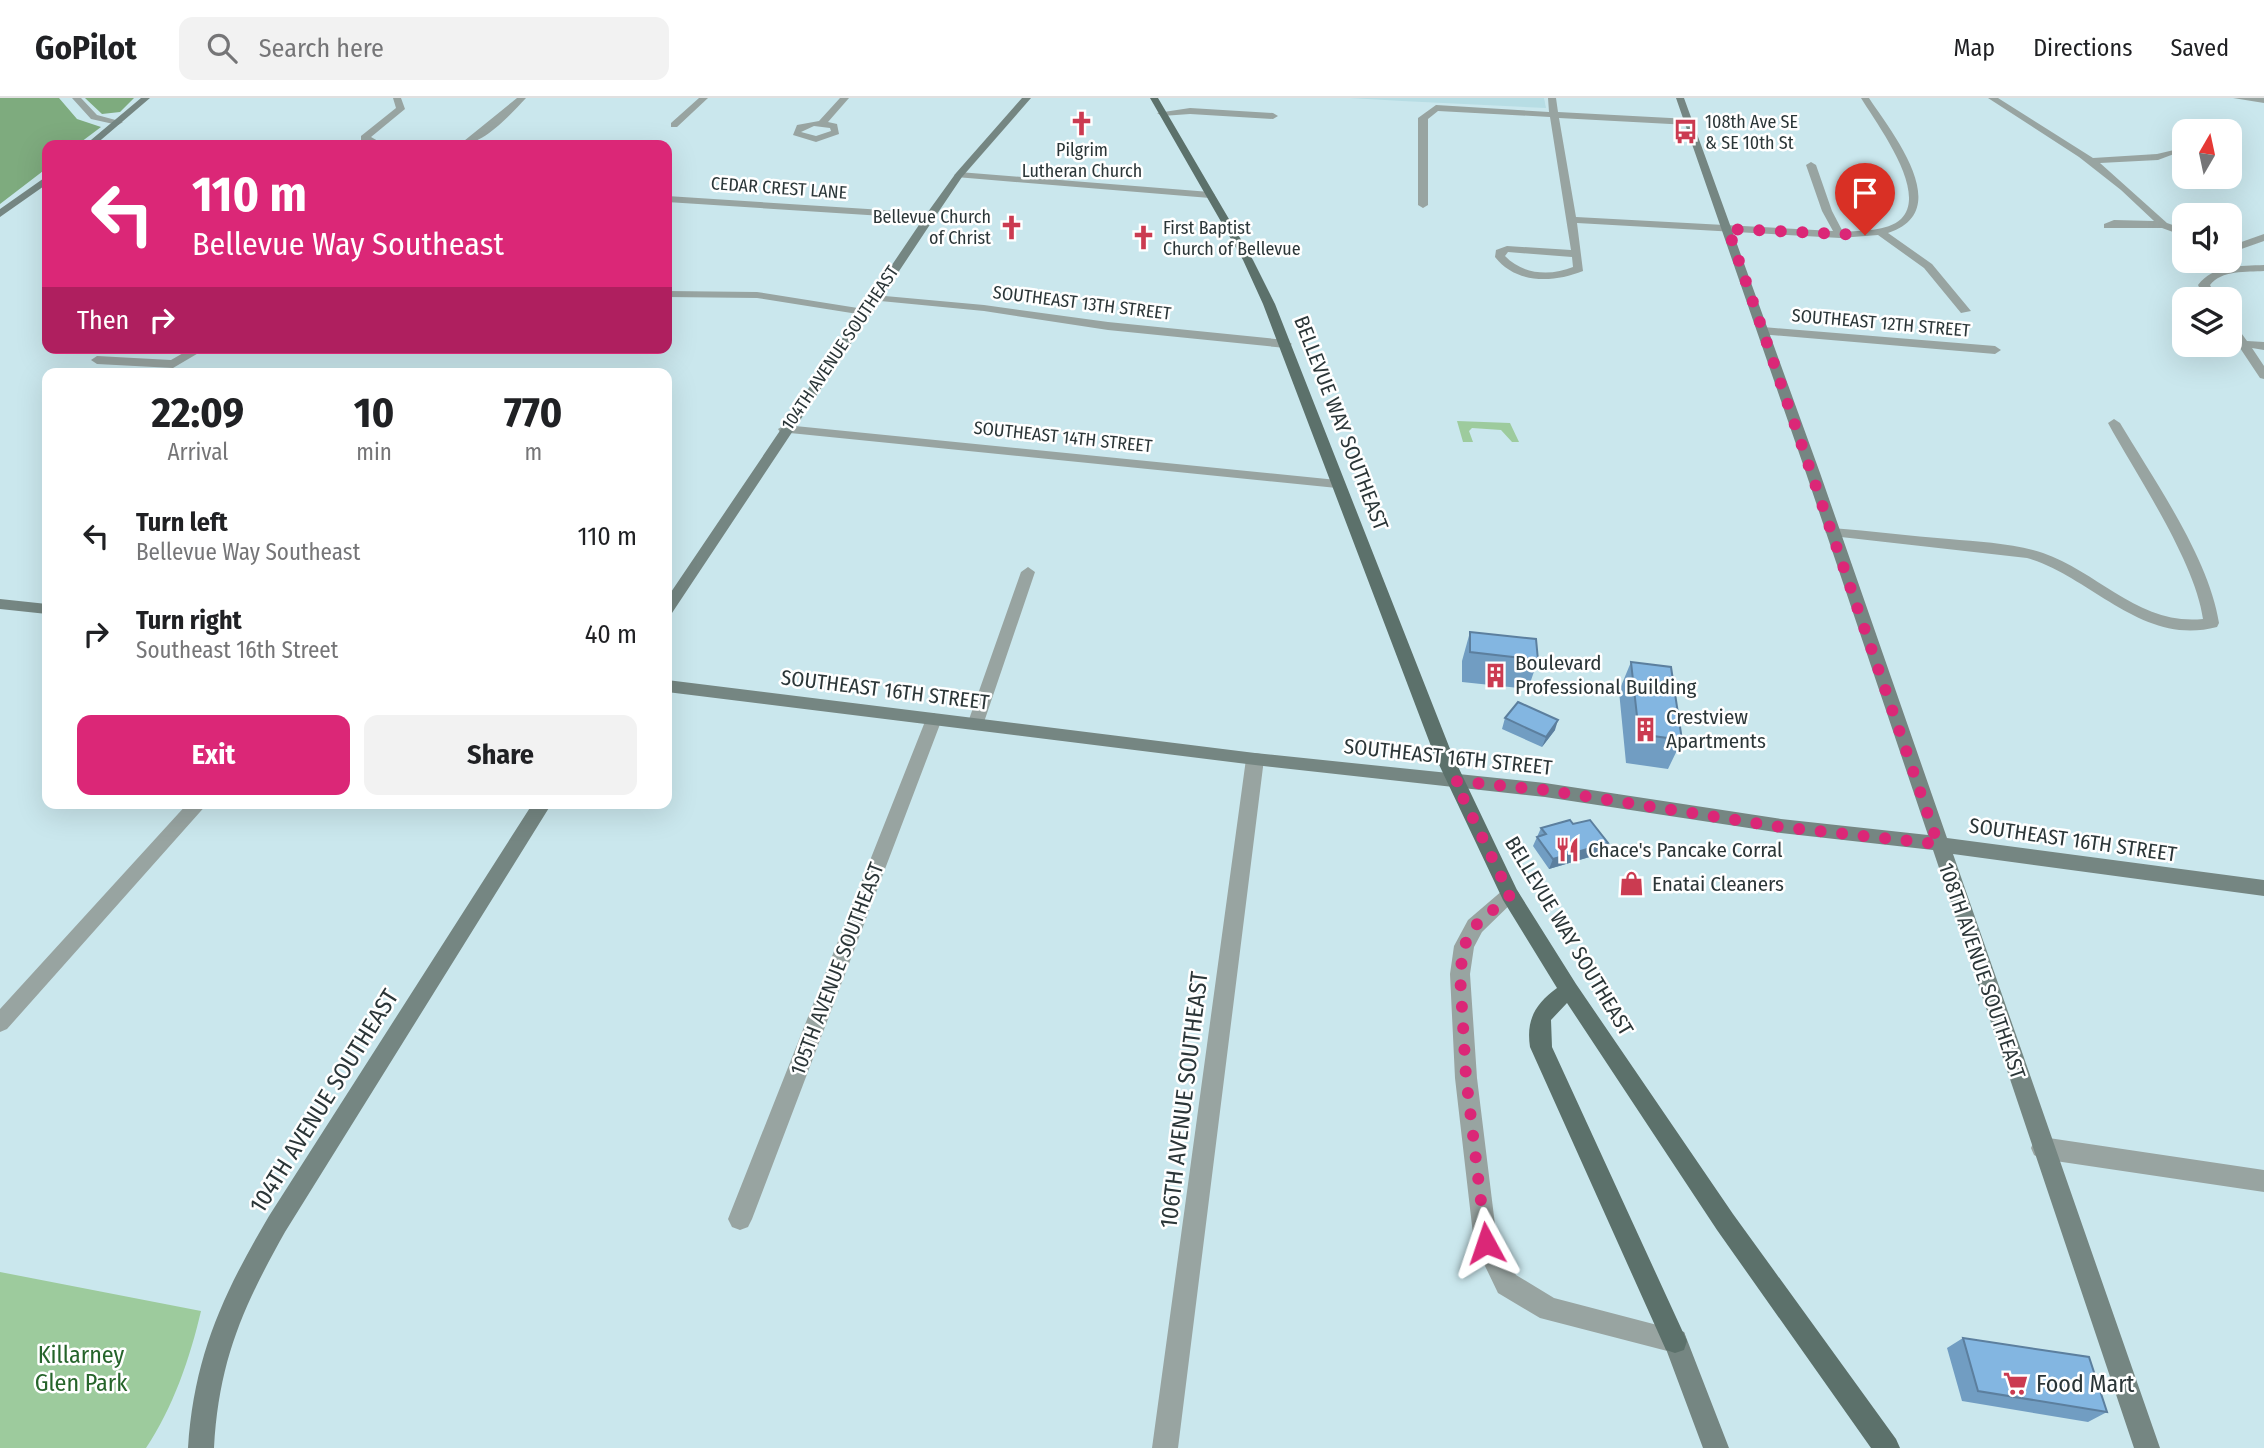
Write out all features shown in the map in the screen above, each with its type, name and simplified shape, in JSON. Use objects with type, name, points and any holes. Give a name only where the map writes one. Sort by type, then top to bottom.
[{"type":"main road","name":"BELLEVUE WAY SOUTHEAST","points":[[1154,98],[1248,260],[1286,344],[1337,484],[1455,781],[1510,895],[1569,990],[1725,1222],[1886,1448]]},
{"type":"main road","points":[[1569,990],[1545,1007],[1537,1028],[1541,1047],[1675,1341]]},
{"type":"street","points":[[76,98],[93,117],[118,122]]},
{"type":"street","points":[[96,140],[146,98]]},
{"type":"street","points":[[369,140],[365,138],[401,109],[397,98]]},
{"type":"street","points":[[472,140],[522,98]]},
{"type":"street","points":[[674,125],[704,98]]},
{"type":"street","points":[[822,123],[845,98]]},
{"type":"street","name":"104TH AVENUE SOUTHEAST","points":[[672,602],[785,429],[930,216],[959,175],[1027,98]]},
{"type":"street","points":[[1552,98],[1572,220],[1577,254],[1579,269],[1563,275],[1521,271],[1510,267],[1500,257],[1500,252],[1507,248],[1577,254]]},
{"type":"street","name":"108TH AVENUE SOUTHEAST","points":[[1680,98],[1728,229],[2147,1448]]},
{"type":"street","points":[[1572,220],[1840,235],[1880,232],[1904,222],[1910,216],[1915,198],[1915,184],[1865,98]]},
{"type":"street","points":[[1992,98],[2090,161],[2136,196],[2163,225]]},
{"type":"street","points":[[2237,98],[2264,100]]},
{"type":"street","points":[[1423,205],[1423,118],[1432,110],[1447,107],[1689,122]]},
{"type":"street","points":[[1162,113],[1190,111],[1273,116]]},
{"type":"street","points":[[2090,161],[2158,158],[2171,152]]},
{"type":"street","points":[[1811,166],[1827,211],[1840,235]]},
{"type":"street","points":[[959,175],[1210,195]]},
{"type":"street","points":[[0,214],[42,183]]},
{"type":"street","name":"CEDAR CREST LANE","points":[[672,200],[930,216]]},
{"type":"street","points":[[2108,226],[2114,223],[2163,225],[2172,228]]},
{"type":"street","points":[[1880,232],[1930,265],[1945,281],[1965,311]]},
{"type":"street","points":[[2242,245],[2264,236]]},
{"type":"street","points":[[2205,287],[2210,277],[2232,270],[2264,268]]},
{"type":"street","points":[[672,294],[747,294],[864,312]]},
{"type":"street","name":"SOUTHEAST 13TH STREET","points":[[874,298],[984,308],[1108,326],[1286,344]]},
{"type":"street","name":"SOUTHEAST 12TH STREET","points":[[1763,331],[1995,350]]},
{"type":"street","points":[[2243,344],[2264,346]]},
{"type":"street","points":[[2243,344],[2264,374]]},
{"type":"street","points":[[97,360],[173,364],[190,354]]},
{"type":"street","points":[[1832,532],[2005,550],[2039,557],[2146,614],[2188,626],[2210,623],[2212,612],[2197,574],[2114,423]]},
{"type":"street","name":"SOUTHEAST 14TH STREET","points":[[785,429],[1337,484]]},
{"type":"street","points":[[975,724],[1028,572]]},
{"type":"street","points":[[0,604],[42,608]]},
{"type":"street","name":"SOUTHEAST 16TH STREET","points":[[672,687],[1255,759],[1545,790],[1781,827],[1938,844],[2264,888]]},
{"type":"street","name":"105TH AVENUE SOUTHEAST","points":[[740,1219],[934,719]]},
{"type":"street","name":"106TH AVENUE SOUTHEAST","points":[[1165,1448],[1255,759]]},
{"type":"street","points":[[0,1023],[194,809]]},
{"type":"street","name":"104TH AVENUE SOUTHEAST","points":[[201,1448],[202,1407],[214,1349],[237,1293],[277,1224],[539,809]]},
{"type":"street","points":[[1510,895],[1475,926],[1464,946],[1460,974],[1466,1077],[1486,1243],[1507,1284],[1549,1310],[1675,1341],[1716,1448]]},
{"type":"street","points":[[2042,1148],[2264,1181]]},
{"type":"shaded area","points":[[1350,98],[1544,98],[1546,108],[1402,101]]},
{"type":"green space","points":[[0,98],[59,98],[77,119],[101,127],[84,140],[42,140],[42,172],[0,204]]},
{"type":"green space","points":[[85,98],[134,98],[120,112],[102,114]]},
{"type":"green space","points":[[1457,421],[1510,423],[1519,442],[1512,442],[1501,430],[1472,428],[1469,431],[1473,442],[1463,442]]},
{"type":"green space","name":"Killarney Glen Park","points":[[0,1272],[201,1311],[180,1382],[146,1448],[0,1448]]},
{"type":"building","points":[[1470,632],[1536,639],[1538,660],[1470,652]]},
{"type":"building","points":[[1631,662],[1671,667],[1682,740],[1639,734]]},
{"type":"building","points":[[1518,702],[1558,720],[1546,737],[1505,718]]},
{"type":"building","name":"Chace's Pancake Corral","points":[[1570,820],[1573,824],[1590,820],[1608,843],[1553,859],[1537,837],[1546,834],[1541,828]]},
{"type":"building","name":"Food Mart","points":[[1963,1338],[2089,1357],[2107,1412],[1978,1391]]},
{"type":"place","name":"Pilgrim Lutheran Church","points":[[1082,123]]},
{"type":"place","name":"108th Ave SE & SE 10th St","points":[[1685,132]]},
{"type":"place","name":"Bellevue Church of Christ","points":[[1011,227]]},
{"type":"place","name":"First Baptist Church of Bellevue","points":[[1143,238]]},
{"type":"place","name":"Boulevard Professional Building","points":[[1495,675]]},
{"type":"place","name":"Crestview Apartments","points":[[1646,729]]},
{"type":"place","name":"Chace's Pancake Corral","points":[[1568,850]]},
{"type":"place","name":"Enatai Cleaners","points":[[1632,884]]},
{"type":"place","name":"Food Mart","points":[[2016,1384]]},
{"type":"route","points":[[1486,1243],[1466,1077],[1460,974],[1464,946],[1475,926],[1510,895],[1455,781],[1545,790],[1781,827],[1938,844],[1728,229],[1865,235]]}]
